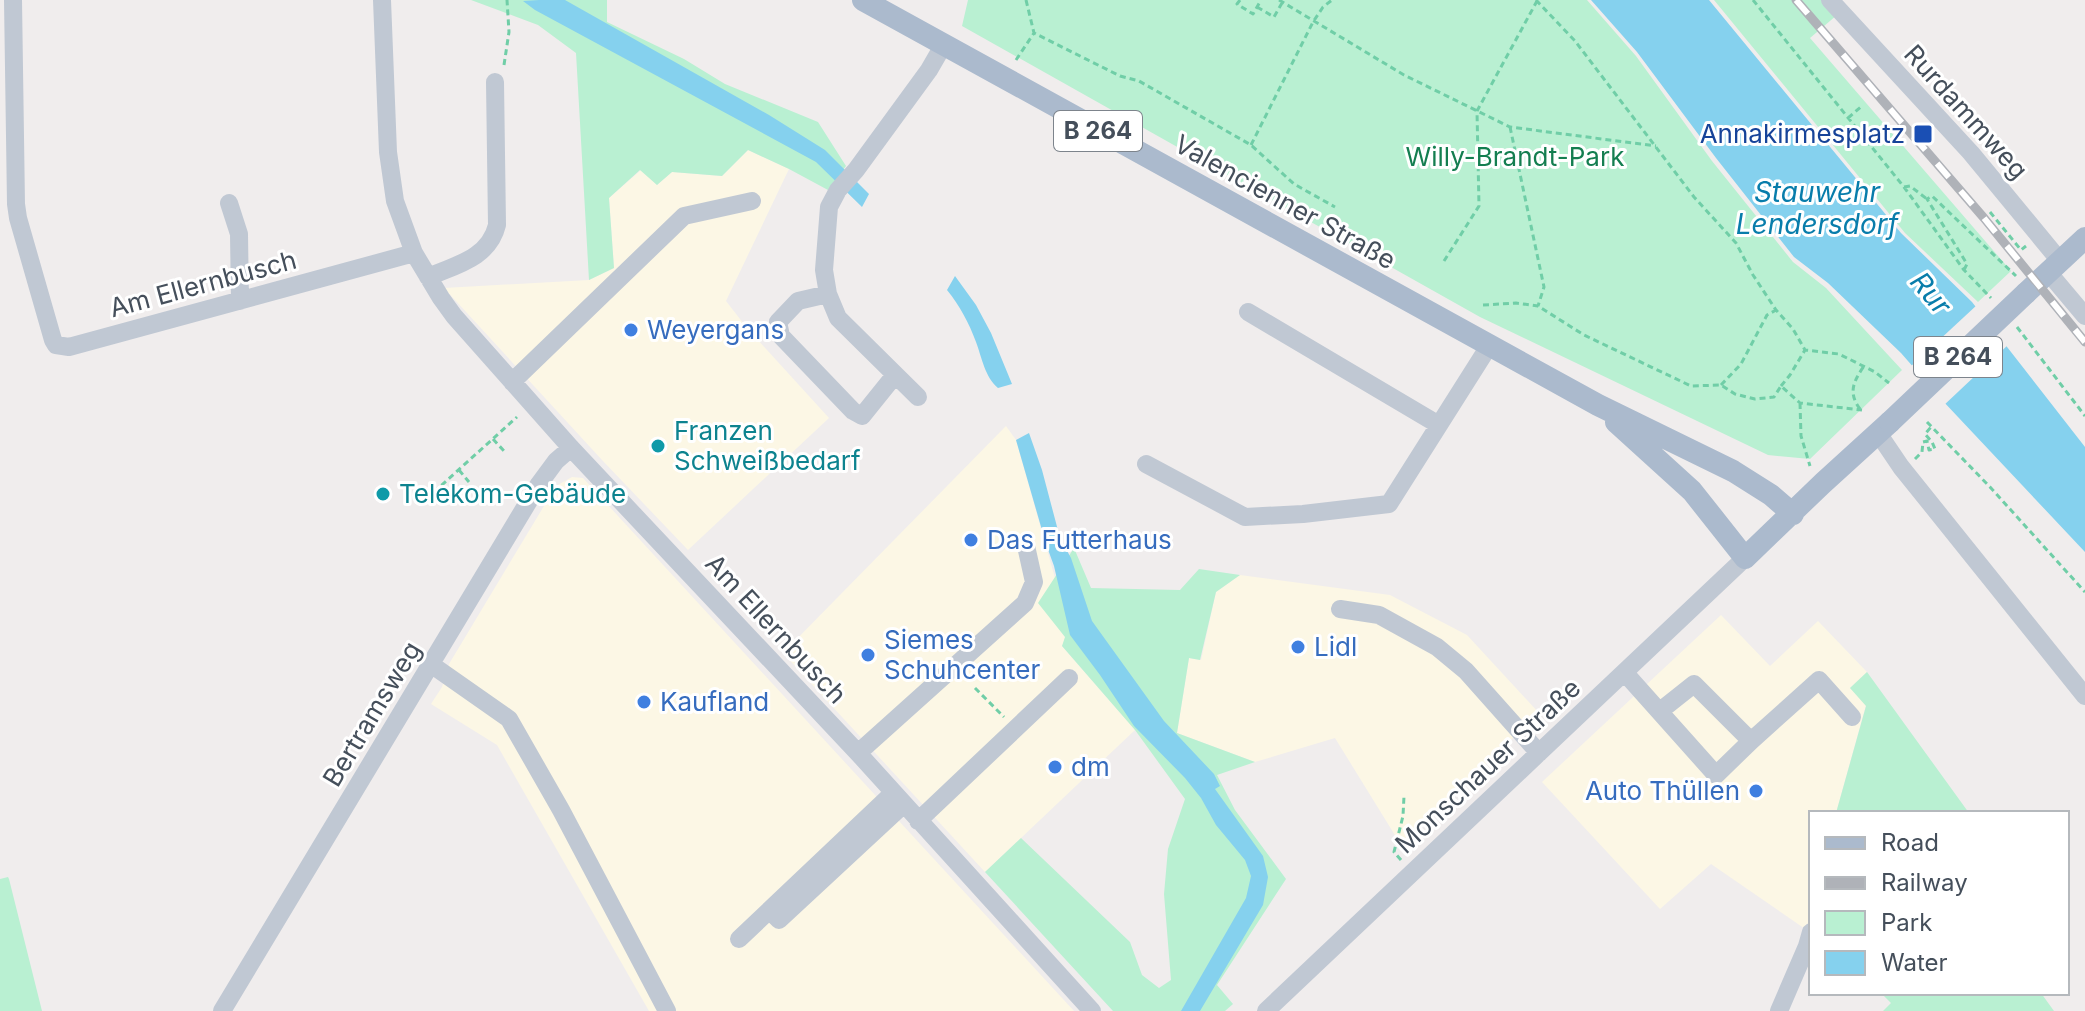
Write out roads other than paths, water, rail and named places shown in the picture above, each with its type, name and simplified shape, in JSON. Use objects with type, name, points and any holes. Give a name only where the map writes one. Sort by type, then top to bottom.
[{"type":"main road","name":"Valencienner Straße","points":[[863,0],[1489,346],[1598,405],[1733,471],[1771,495],[1793,514]]},
{"type":"main road","name":"B 264","points":[[1745,558],[2085,238]]},
{"type":"main road","name":"Valencienner Straße","points":[[1598,405],[1692,491],[1745,558]]},
{"type":"main road","points":[[1692,491],[1709,472],[1733,471]]},
{"type":"street","points":[[8,205],[13,0]]},
{"type":"street","name":"Am Ellernbusch","points":[[382,0],[390,175],[395,201],[414,253],[454,316],[571,448],[858,753],[1092,1011]]},
{"type":"street","name":"Rurdammweg","points":[[1830,0],[1971,153],[2054,267],[2085,316]]},
{"type":"street","points":[[918,397],[838,318],[828,294],[824,270],[829,207],[838,190],[929,70],[944,44]]},
{"type":"street","points":[[428,277],[484,251],[494,237],[497,225],[495,82]]},
{"type":"street","points":[[512,382],[684,216],[752,201]]},
{"type":"street","points":[[229,203],[239,234],[240,301]]},
{"type":"street","name":"Am Ellernbusch","points":[[8,205],[18,218],[53,340],[62,347],[414,253]]},
{"type":"street","points":[[828,294],[798,301],[778,322],[781,336],[853,411],[862,416],[895,375]]},
{"type":"street","points":[[1248,312],[1439,425]]},
{"type":"street","points":[[1146,464],[1245,517],[1389,504],[1489,346]]},
{"type":"street","points":[[1884,427],[1901,467],[2085,696]]},
{"type":"street","name":"Bertramsweg","points":[[222,1011],[539,484],[556,461],[571,448]]},
{"type":"street","points":[[858,753],[1025,603],[1034,582],[1026,546]]},
{"type":"street","name":"Monschauer Straße","points":[[1278,1007],[1411,873],[1745,558]]},
{"type":"street","points":[[1340,609],[1379,615],[1437,647],[1466,671],[1539,753]]},
{"type":"street","points":[[432,665],[509,719],[561,810],[667,1011]]},
{"type":"street","points":[[1625,673],[1716,775],[1819,680],[1852,717]]},
{"type":"street","points":[[918,821],[1069,678]]},
{"type":"street","points":[[1660,711],[1694,684],[1751,741]]},
{"type":"street","points":[[739,939],[770,911],[779,920],[898,799]]},
{"type":"street","points":[[1779,1011],[1809,939]]},
{"type":"water","points":[[565,0],[825,150],[869,194],[862,207],[816,162],[523,1]]},
{"type":"water","name":"Stauwehr Lendersdorf","points":[[1591,0],[1709,0],[1901,233],[1972,302],[2085,447],[2085,552],[1901,353],[1828,283],[1794,257],[1637,52]]},
{"type":"water","points":[[955,276],[991,333],[1012,384],[998,388],[987,373],[967,321],[947,290]]},
{"type":"water","points":[[1029,433],[1060,538],[1071,558],[1092,621],[1164,721],[1214,774],[1220,786],[1215,789],[1263,856],[1268,877],[1263,905],[1200,1011],[1181,1011],[1246,898],[1251,876],[1245,860],[1216,825],[1201,798],[1134,726],[1070,635],[1054,566],[1016,440]]},
{"type":"railway","points":[[1796,0],[1984,218],[2085,342]]},
{"type":"place","name":"Annakirmesplatz","points":[[1923,134]]},
{"type":"place","name":"Weyergans","points":[[631,330]]},
{"type":"place","name":"Franzen Schweißbedarf","points":[[658,446]]},
{"type":"place","name":"Telekom-Gebäude","points":[[383,494]]},
{"type":"place","name":"Das Futterhaus","points":[[971,540]]},
{"type":"place","name":"Lidl","points":[[1298,647]]},
{"type":"place","name":"Siemes Schuhcenter","points":[[868,655]]},
{"type":"place","name":"Kaufland","points":[[644,702]]},
{"type":"place","name":"dm","points":[[1055,767]]},
{"type":"place","name":"Auto Thüllen","points":[[1756,791]]},
{"type":"park label","name":"Willy-Brandt-Park","points":[[1515,157]]},
{"type":"water label","name":"Rur","points":[[1931,293]]}]
